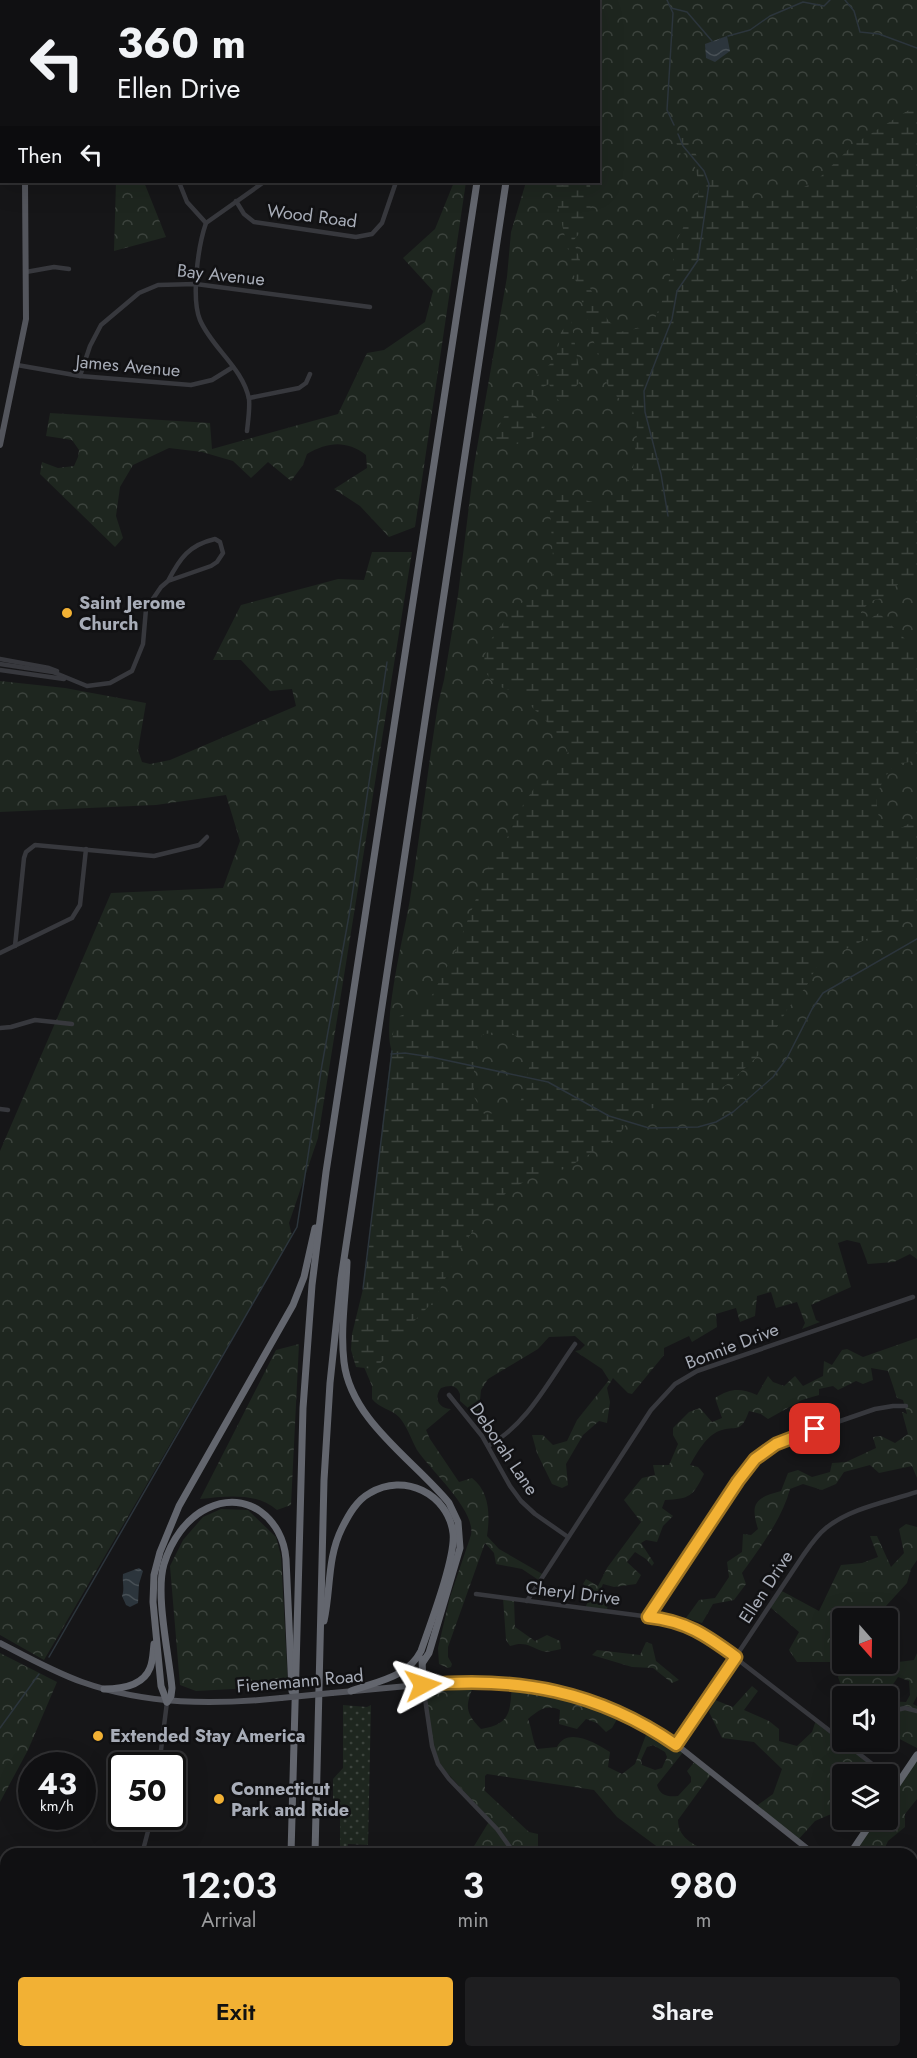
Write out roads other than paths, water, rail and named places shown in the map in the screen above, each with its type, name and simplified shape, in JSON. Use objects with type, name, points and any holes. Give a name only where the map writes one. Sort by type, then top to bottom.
[{"type":"highway","points":[[291,1848],[303,1408],[320,1214],[477,183]]},
{"type":"highway","points":[[315,1848],[327,1431],[333,1346],[346,1240],[506,183]]},
{"type":"highway","points":[[296,1724],[284,1544],[270,1519],[258,1510],[239,1503],[214,1505],[196,1516],[178,1533],[164,1563],[162,1575],[161,1594],[172,1688],[171,1696],[167,1701],[162,1693],[153,1581],[166,1534],[184,1497],[293,1305],[304,1277],[313,1233],[320,1214]]},
{"type":"highway","points":[[346,1240],[343,1356],[350,1387],[369,1418],[448,1503],[456,1516],[460,1530],[458,1556],[429,1653],[423,1662]]},
{"type":"highway","points":[[321,1632],[326,1614],[328,1578],[333,1551],[348,1516],[361,1500],[373,1491],[391,1485],[409,1486],[424,1491],[441,1504],[448,1516],[454,1536],[451,1558],[421,1651],[412,1664],[399,1674],[351,1691]]},
{"type":"highway","points":[[104,1689],[127,1687],[144,1678],[152,1664],[156,1639]]},
{"type":"highway","points":[[421,1651],[423,1685]]},
{"type":"highway","points":[[898,1783],[917,1755]]},
{"type":"highway","points":[[854,1848],[866,1830]]},
{"type":"main road","points":[[0,440],[26,319],[25,183]]},
{"type":"main road","name":"Fienemann Road","points":[[0,1643],[48,1668],[104,1689],[167,1701],[212,1703],[491,1681],[555,1690],[613,1708],[645,1725],[676,1745],[806,1848]]},
{"type":"street","points":[[178,183],[187,202],[206,224]]},
{"type":"street","points":[[247,431],[249,398],[242,381],[203,326],[196,304],[196,284],[206,224],[263,183]]},
{"type":"street","name":"Wood Road","points":[[236,201],[244,214],[254,222],[356,237],[372,234],[382,224],[396,183]]},
{"type":"street","points":[[26,272],[54,267],[69,269]]},
{"type":"street","name":"Bay Avenue","points":[[80,376],[90,346],[101,326],[139,293],[158,285],[196,284],[370,307]]},
{"type":"street","name":"James Avenue","points":[[17,365],[80,376],[191,385],[212,380],[233,367]]},
{"type":"street","points":[[249,398],[299,388],[310,374]]},
{"type":"street","points":[[0,664],[53,672],[87,686],[110,683],[132,671],[143,644],[146,609],[152,597],[168,581],[180,561],[193,546],[215,539],[220,542],[223,553],[217,562],[168,581]]},
{"type":"street","points":[[0,659],[49,668],[69,680]]},
{"type":"street","points":[[0,670],[69,680]]},
{"type":"street","points":[[15,946],[26,852],[36,845],[154,856],[199,845],[207,837]]},
{"type":"street","points":[[0,954],[72,918],[80,905],[86,849]]},
{"type":"street","points":[[0,1028],[35,1020],[72,1024]]},
{"type":"street","points":[[0,1109],[8,1110]]},
{"type":"street","name":"Bonnie Drive","points":[[527,1601],[651,1410],[675,1384],[708,1366],[913,1297]]},
{"type":"street","points":[[488,1446],[509,1433],[524,1417],[575,1344]]},
{"type":"street","name":"Deborah Lane","points":[[449,1395],[488,1446],[521,1501],[535,1514],[568,1536]]},
{"type":"street","points":[[648,1617],[755,1459],[788,1439],[875,1409],[906,1406]]},
{"type":"street","name":"Ellen Drive","points":[[676,1745],[802,1557],[825,1529],[854,1513],[917,1492]]},
{"type":"street","name":"Cheryl Drive","points":[[476,1594],[668,1620],[689,1626],[703,1633],[736,1657],[832,1732]]},
{"type":"street","points":[[423,1685],[432,1746],[438,1764],[449,1779],[497,1829],[511,1848]]},
{"type":"street","points":[[161,1752],[167,1701]]},
{"type":"street","points":[[898,1710],[905,1708],[917,1711]]},
{"type":"street","name":"Cheryl Drive","points":[[857,1752],[872,1764]]},
{"type":"street","points":[[144,1848],[148,1830]]},
{"type":"water","points":[[727,36],[730,51],[715,62],[706,58],[705,44]]},
{"type":"water","points":[[139,1568],[143,1571],[139,1584],[138,1603],[130,1607],[126,1605],[122,1596],[123,1574]]},
{"type":"waterway","points":[[667,0],[673,13],[667,110],[674,125]]},
{"type":"waterway","points":[[728,36],[750,30],[770,16],[803,2],[824,6],[830,0]]},
{"type":"waterway","points":[[845,0],[854,11],[860,32],[879,34],[917,48]]},
{"type":"waterway","points":[[671,8],[687,12],[712,41]]},
{"type":"waterway","points":[[668,516],[661,474],[645,412],[644,391],[672,319],[677,291],[698,260],[709,184],[704,171],[683,146],[678,134]]},
{"type":"waterway","points":[[49,1657],[297,1227],[322,1065],[350,910],[387,662]]},
{"type":"waterway","points":[[391,1054],[405,1053],[431,1057],[548,1082],[609,1116],[649,1128],[698,1127],[716,1122],[733,1112],[773,1077],[787,1058],[812,1009],[823,993],[917,939]]},
{"type":"waterway","points":[[363,1289],[392,1051]]},
{"type":"waterway","points":[[0,1728],[39,1674]]},
{"type":"place","name":"Saint Jerome Church","points":[[67,613]]},
{"type":"place","name":"Extended Stay America","points":[[98,1736]]},
{"type":"place","name":"Connecticut Park and Ride","points":[[219,1799]]}]
